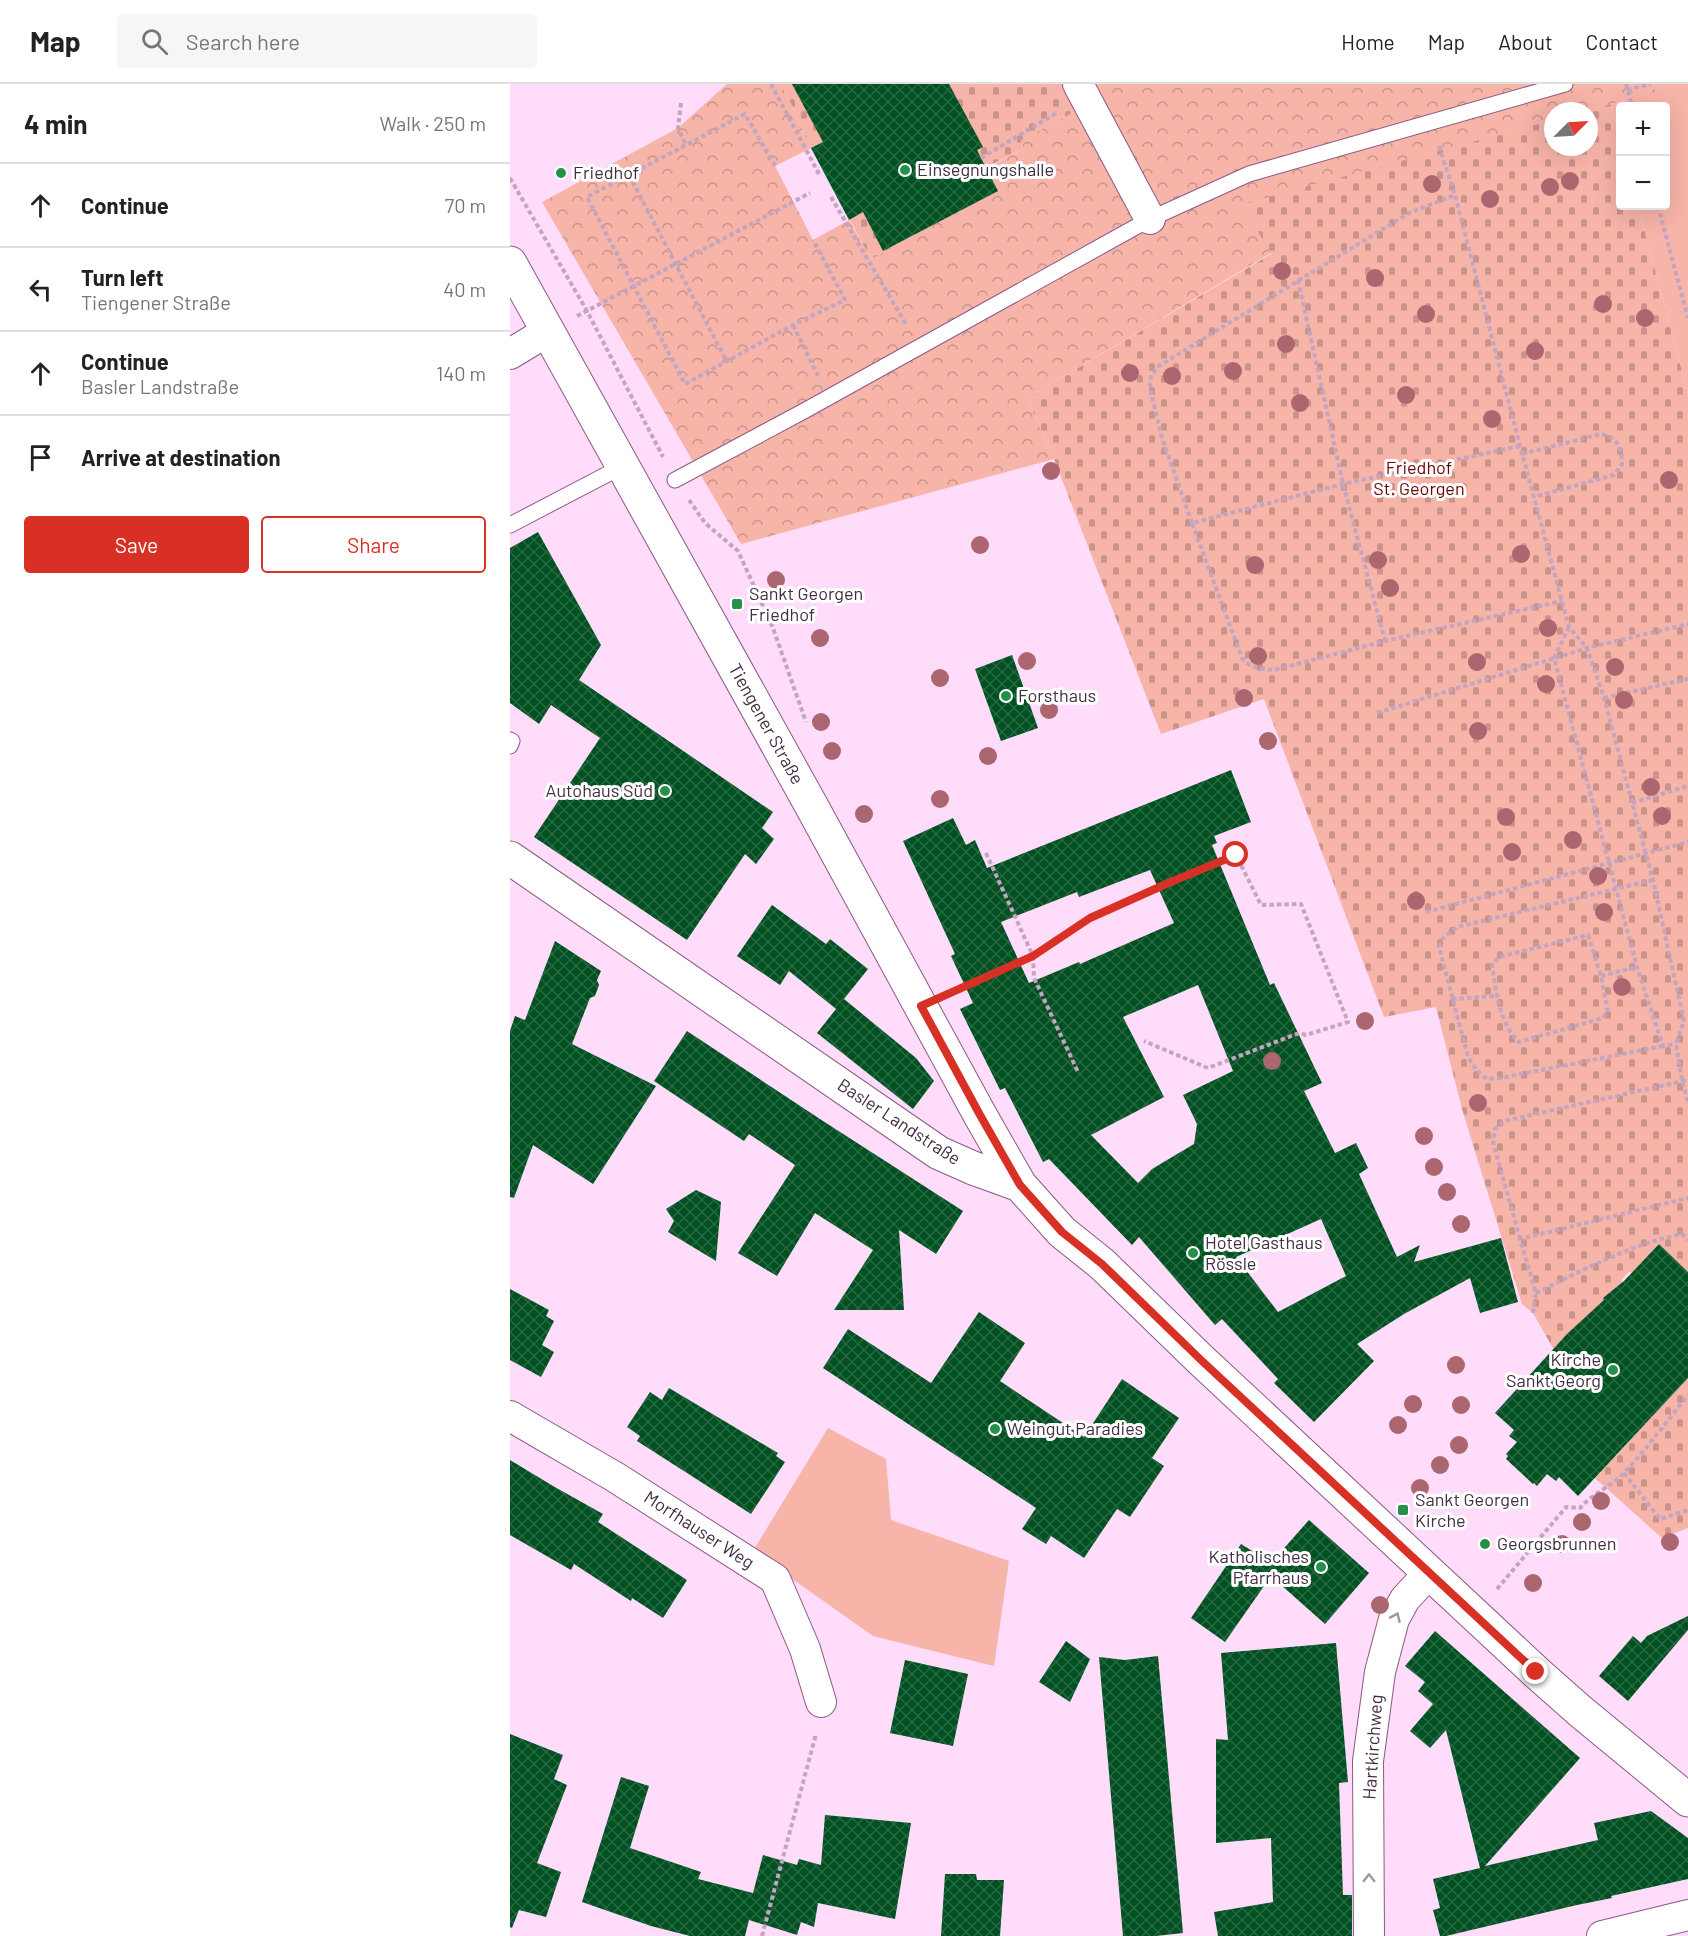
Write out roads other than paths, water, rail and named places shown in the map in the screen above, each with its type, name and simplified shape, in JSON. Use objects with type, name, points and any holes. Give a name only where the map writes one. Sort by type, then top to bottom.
[{"type":"street","points":[[1081,90],[1150,219]]},
{"type":"street","name":"Tiengener Straße","points":[[510,263],[1020,1185]]},
{"type":"street","points":[[510,354],[548,331]]},
{"type":"street","name":"Basler Landstraße","points":[[510,858],[939,1152],[973,1168],[1020,1185],[1062,1232],[1102,1264],[1201,1360],[1474,1615],[1580,1711],[1688,1800]]},
{"type":"street","name":"Morfhauser Weg","points":[[510,1416],[615,1477],[775,1579],[805,1649],[821,1702]]},
{"type":"street","name":"Hartkirchweg","points":[[1369,1936],[1368,1761],[1380,1672],[1394,1619],[1405,1599],[1430,1572]]},
{"type":"street","points":[[1602,1936],[1688,1915]]},
{"type":"lane","points":[[675,480],[1150,219],[1249,174],[1565,84]]},
{"type":"lane","points":[[510,525],[623,466]]},
{"type":"lane","points":[[510,740],[512,741],[510,746]]},
{"type":"place","name":"Einsegnungshalle","points":[[905,170]]},
{"type":"place","name":"Friedhof","points":[[561,173]]},
{"type":"place","name":"Sankt Georgen Friedhof","points":[[737,604]]},
{"type":"place","name":"Forsthaus","points":[[1006,696]]},
{"type":"place","name":"Autohaus Süd","points":[[665,791]]},
{"type":"place","name":"Hotel Gasthaus Rössle","points":[[1193,1253]]},
{"type":"place","name":"Kirche Sankt Georg","points":[[1613,1370]]},
{"type":"place","name":"Weingut Paradies","points":[[995,1429]]},
{"type":"place","name":"Sankt Georgen Kirche","points":[[1403,1510]]},
{"type":"place","name":"Georgsbrunnen","points":[[1485,1544]]},
{"type":"place","name":"Katholisches Pfarrhaus","points":[[1321,1567]]},
{"type":"park label","name":"Friedhof St. Georgen","points":[[1419,478]]}]
